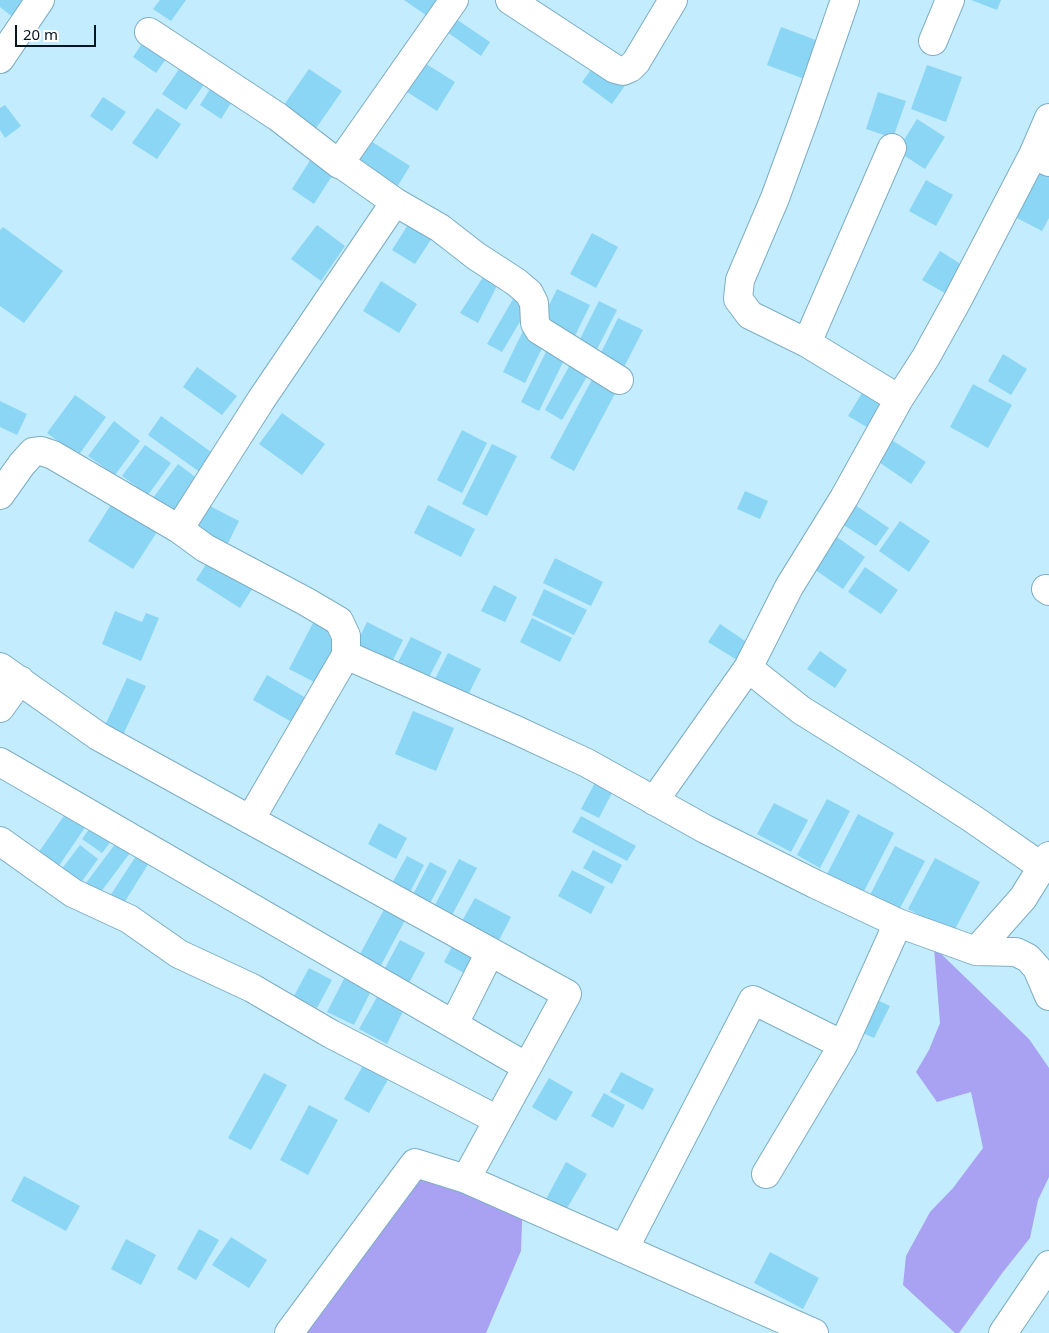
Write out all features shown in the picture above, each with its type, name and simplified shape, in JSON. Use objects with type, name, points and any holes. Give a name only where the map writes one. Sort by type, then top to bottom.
[{"type":"street","points":[[0,59],[40,0]]},
{"type":"street","points":[[339,164],[454,0]]},
{"type":"street","points":[[510,0],[615,69],[623,71],[630,68],[636,62],[673,0]]},
{"type":"street","points":[[845,0],[775,198],[740,280],[738,299],[750,315],[807,343],[899,399]]},
{"type":"street","points":[[933,41],[950,0]]},
{"type":"street","points":[[149,32],[278,117],[339,164],[395,202],[440,228],[476,256],[516,282],[530,293],[534,303],[535,323],[539,330],[619,380]]},
{"type":"street","points":[[654,801],[748,668],[789,587],[844,498],[899,399],[926,357],[1041,159],[1049,118]]},
{"type":"street","points":[[807,343],[892,148]]},
{"type":"street","points":[[179,529],[261,400],[395,202]]},
{"type":"street","points":[[0,496],[22,464],[34,452],[41,451],[53,454],[179,529],[205,548],[339,621],[346,636],[346,655],[250,820]]},
{"type":"street","points":[[346,655],[587,763],[714,833],[815,884],[898,922],[976,951],[1016,952],[1028,958],[1037,968],[1049,996]]},
{"type":"street","points":[[748,668],[801,710],[1046,862],[1023,898],[976,951]]},
{"type":"street","points":[[0,708],[10,673],[98,736],[567,994],[466,1179]]},
{"type":"street","points":[[0,762],[527,1067]]},
{"type":"street","points":[[0,841],[73,893],[130,919],[179,954],[252,988],[332,1034],[498,1120]]},
{"type":"street","points":[[766,1174],[843,1045],[898,922]]},
{"type":"street","points":[[454,1024],[490,952]]},
{"type":"street","points":[[624,1249],[753,1000],[843,1045]]},
{"type":"street","points":[[289,1333],[415,1163],[466,1179],[814,1333]]},
{"type":"street","points":[[1003,1333],[1049,1265]]},
{"type":"shaded area","points":[[934,947],[1029,1039],[1049,1068],[1049,1177],[1038,1200],[1030,1238],[959,1333],[955,1333],[903,1285],[906,1256],[930,1212],[953,1188],[983,1148],[971,1092],[937,1102],[916,1072],[929,1050],[940,1023]]},
{"type":"shaded area","points":[[433,1166],[523,1196],[521,1251],[486,1333],[294,1333],[402,1193]]},
{"type":"building","points":[[0,0],[37,0],[19,22],[0,7]]},
{"type":"building","points":[[160,0],[186,0],[171,21],[153,9]]},
{"type":"building","points":[[404,0],[447,0],[433,20]]},
{"type":"building","points":[[971,0],[1001,0],[997,10]]},
{"type":"building","points":[[456,19],[490,42],[481,56],[447,32]]},
{"type":"building","points":[[781,27],[821,42],[807,80],[767,65]]},
{"type":"building","points":[[147,36],[171,52],[156,73],[133,57]]},
{"type":"building","points":[[186,59],[210,76],[186,110],[162,94]]},
{"type":"building","points":[[423,62],[455,82],[437,111],[404,90]]},
{"type":"building","points":[[597,62],[626,84],[612,104],[582,82]]},
{"type":"building","points":[[927,65],[962,77],[946,122],[911,109]]},
{"type":"building","points":[[309,69],[342,91],[312,134],[279,112]]},
{"type":"building","points":[[212,86],[233,100],[221,119],[200,105]]},
{"type":"building","points":[[878,92],[906,101],[893,138],[866,129]]},
{"type":"building","points":[[103,97],[126,112],[112,131],[90,116]]},
{"type":"building","points":[[5,105],[21,126],[5,138],[0,130],[0,108]]},
{"type":"building","points":[[157,108],[181,124],[157,159],[132,143]]},
{"type":"building","points":[[917,119],[945,137],[925,169],[897,151]]},
{"type":"building","points":[[366,138],[410,166],[395,190],[350,162]]},
{"type":"building","points":[[314,154],[337,168],[314,204],[292,189]]},
{"type":"building","points":[[1043,161],[1049,166],[1049,218],[1042,231],[1015,217]]},
{"type":"building","points":[[926,180],[953,195],[936,226],[909,211]]},
{"type":"building","points":[[411,220],[434,235],[415,264],[392,250]]},
{"type":"building","points":[[317,225],[345,246],[321,281],[291,259]]},
{"type":"building","points":[[3,227],[63,271],[24,323],[0,306],[0,230]]},
{"type":"building","points":[[592,233],[618,247],[596,288],[570,274]]},
{"type":"building","points":[[940,251],[967,268],[950,296],[922,280]]},
{"type":"building","points":[[487,271],[500,280],[478,323],[460,313]]},
{"type":"building","points":[[381,281],[417,304],[399,333],[363,311]]},
{"type":"building","points":[[557,289],[590,305],[572,342],[539,326]]},
{"type":"building","points":[[513,299],[528,308],[502,352],[487,344]]},
{"type":"building","points":[[599,301],[617,310],[594,355],[576,347]]},
{"type":"building","points":[[618,318],[643,330],[620,375],[596,363]]},
{"type":"building","points":[[525,327],[547,338],[525,383],[503,372]]},
{"type":"building","points":[[549,346],[567,354],[539,411],[521,402]]},
{"type":"building","points":[[1003,354],[1027,369],[1011,395],[988,381]]},
{"type":"building","points":[[571,363],[589,373],[562,420],[545,410]]},
{"type":"building","points":[[197,367],[237,396],[222,415],[183,387]]},
{"type":"building","points":[[595,374],[619,386],[574,471],[550,458]]},
{"type":"building","points":[[973,384],[1012,405],[988,448],[950,427]]},
{"type":"building","points":[[865,388],[894,405],[877,433],[848,416]]},
{"type":"building","points":[[75,395],[106,417],[78,456],[47,433]]},
{"type":"building","points":[[0,401],[27,414],[17,435],[0,427]]},
{"type":"building","points":[[282,413],[325,444],[302,475],[259,444]]},
{"type":"building","points":[[161,416],[214,454],[201,473],[148,435]]},
{"type":"building","points":[[114,421],[140,441],[115,475],[88,456]]},
{"type":"building","points":[[462,430],[487,443],[462,493],[437,480]]},
{"type":"building","points":[[887,437],[926,462],[911,484],[873,458]]},
{"type":"building","points":[[492,444],[517,456],[487,516],[462,504]]},
{"type":"building","points":[[145,445],[171,463],[148,495],[122,476]]},
{"type":"building","points":[[178,464],[203,483],[179,516],[153,498]]},
{"type":"building","points":[[745,491],[768,501],[760,519],[737,509]]},
{"type":"building","points":[[114,500],[159,529],[133,569],[88,541]]},
{"type":"building","points":[[204,503],[239,521],[227,545],[191,527]]},
{"type":"building","points":[[428,505],[475,529],[461,557],[414,533]]},
{"type":"building","points":[[855,505],[889,528],[876,546],[842,524]]},
{"type":"building","points":[[900,521],[930,541],[909,572],[879,551]]},
{"type":"building","points":[[830,532],[865,557],[843,589],[808,565]]},
{"type":"building","points":[[210,558],[254,586],[240,608],[196,580]]},
{"type":"building","points":[[555,558],[603,582],[591,606],[543,583]]},
{"type":"building","points":[[865,567],[898,590],[881,614],[848,592]]},
{"type":"building","points":[[494,585],[517,597],[505,622],[481,611]]},
{"type":"building","points":[[544,589],[587,610],[574,635],[532,615]]},
{"type":"building","points":[[115,611],[142,622],[146,613],[159,618],[141,661],[102,644]]},
{"type":"building","points":[[532,618],[572,638],[560,662],[520,642]]},
{"type":"building","points":[[367,622],[403,640],[390,666],[354,649]]},
{"type":"building","points":[[313,623],[340,637],[316,683],[289,669]]},
{"type":"building","points":[[720,624],[748,643],[737,660],[708,642]]},
{"type":"building","points":[[411,637],[442,652],[426,683],[395,668]]},
{"type":"building","points":[[820,651],[847,670],[835,688],[807,669]]},
{"type":"building","points":[[448,653],[481,669],[466,699],[433,683]]},
{"type":"building","points":[[267,675],[311,701],[297,725],[253,700]]},
{"type":"building","points":[[127,678],[146,686],[121,739],[103,730]]},
{"type":"building","points":[[413,711],[454,728],[436,771],[395,754]]},
{"type":"building","points":[[598,777],[615,787],[599,818],[581,809]]},
{"type":"building","points":[[827,799],[850,811],[820,868],[797,855]]},
{"type":"building","points":[[774,803],[808,820],[791,852],[757,834]]},
{"type":"building","points":[[68,810],[88,823],[54,873],[34,859]]},
{"type":"building","points":[[858,814],[894,833],[862,895],[826,876]]},
{"type":"building","points":[[581,816],[636,846],[627,861],[572,832]]},
{"type":"building","points":[[95,821],[115,836],[102,853],[82,839]]},
{"type":"building","points":[[379,823],[407,838],[396,859],[368,844]]},
{"type":"building","points":[[119,839],[133,849],[97,897],[83,887]]},
{"type":"building","points":[[80,845],[98,859],[77,888],[58,874]]},
{"type":"building","points":[[895,846],[925,861],[899,910],[870,895]]},
{"type":"building","points":[[140,850],[152,858],[119,911],[106,902]]},
{"type":"building","points":[[593,850],[622,865],[612,884],[583,868]]},
{"type":"building","points":[[407,856],[424,865],[408,896],[390,887]]},
{"type":"building","points":[[935,858],[980,882],[953,933],[908,909]]},
{"type":"building","points":[[459,859],[477,868],[451,917],[434,907]]},
{"type":"building","points":[[430,862],[447,871],[428,907],[411,898]]},
{"type":"building","points":[[572,870],[605,887],[591,914],[558,896]]},
{"type":"building","points":[[475,898],[511,917],[499,940],[462,921]]},
{"type":"building","points":[[388,902],[409,913],[380,967],[359,956]]},
{"type":"building","points":[[456,939],[487,956],[475,979],[444,962]]},
{"type":"building","points":[[400,940],[425,953],[409,983],[384,970]]},
{"type":"building","points":[[309,968],[332,980],[317,1008],[294,996]]},
{"type":"building","points":[[347,973],[373,987],[354,1025],[327,1012]]},
{"type":"building","points":[[381,990],[406,1005],[387,1044],[359,1029]]},
{"type":"building","points":[[873,998],[890,1006],[874,1038],[858,1031]]},
{"type":"building","points":[[365,1062],[390,1076],[369,1113],[344,1099]]},
{"type":"building","points":[[621,1072],[654,1089],[643,1110],[610,1092]]},
{"type":"building","points":[[264,1073],[287,1085],[251,1150],[228,1138]]},
{"type":"building","points":[[549,1078],[573,1092],[556,1121],[532,1107]]},
{"type":"building","points":[[604,1093],[625,1105],[613,1128],[591,1116]]},
{"type":"building","points":[[309,1105],[338,1120],[308,1175],[280,1160]]},
{"type":"building","points":[[566,1162],[587,1174],[566,1210],[546,1199]]},
{"type":"building","points":[[24,1176],[80,1206],[66,1231],[11,1201]]},
{"type":"building","points":[[199,1229],[219,1240],[196,1280],[177,1269]]},
{"type":"building","points":[[231,1237],[267,1260],[249,1288],[212,1265]]},
{"type":"building","points":[[126,1239],[156,1255],[141,1285],[111,1269]]},
{"type":"building","points":[[770,1252],[819,1278],[803,1309],[754,1283]]}]
